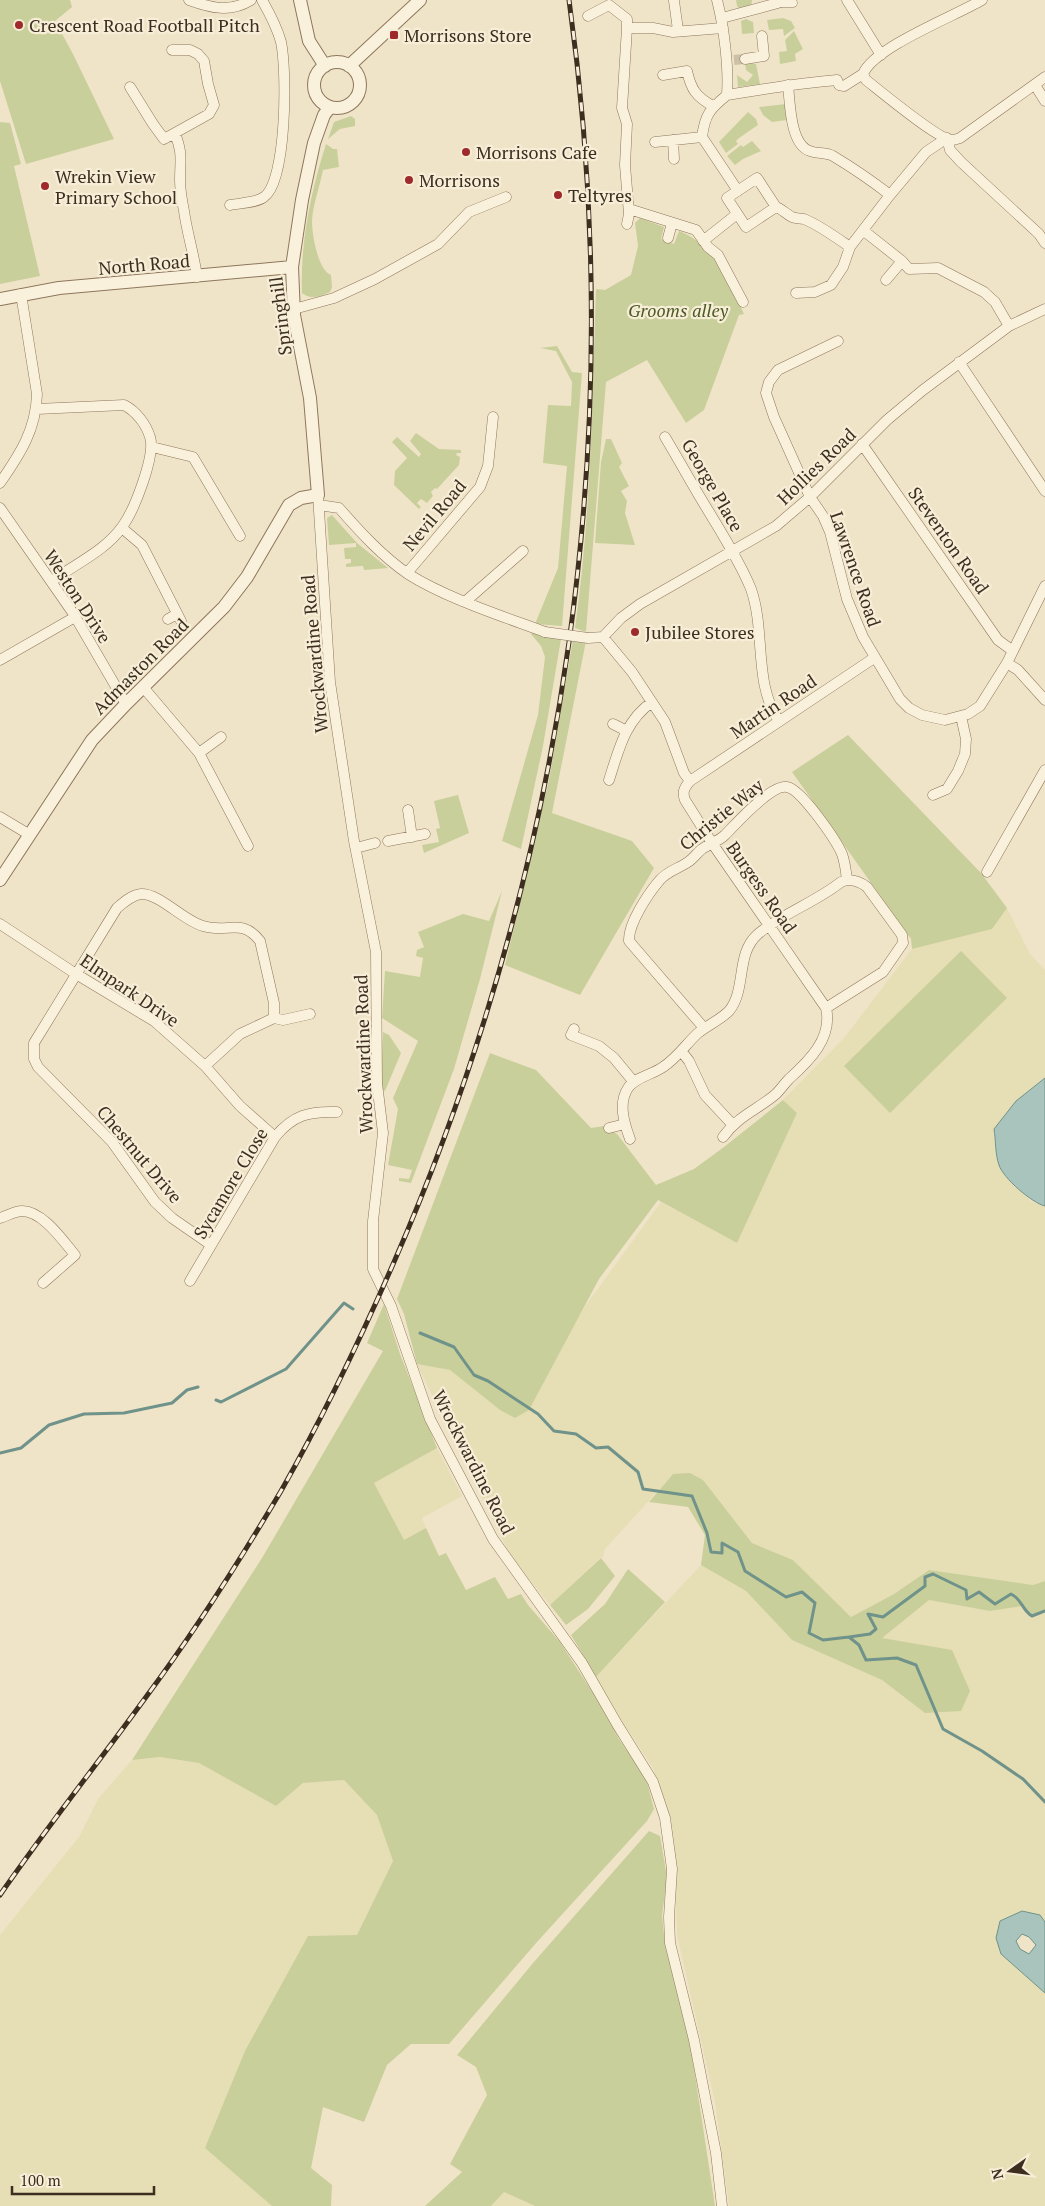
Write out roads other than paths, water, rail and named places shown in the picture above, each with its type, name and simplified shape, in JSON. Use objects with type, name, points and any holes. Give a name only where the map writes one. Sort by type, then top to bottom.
[{"type":"street","points":[[189,0],[214,9],[226,9],[251,0]]},
{"type":"street","points":[[230,205],[263,198],[273,188],[277,174],[284,101],[284,68],[276,26],[262,0]]},
{"type":"street","points":[[300,0],[309,41],[324,66]]},
{"type":"street","points":[[349,66],[420,0]]},
{"type":"street","points":[[717,0],[729,61],[726,95]]},
{"type":"street","points":[[738,190],[702,137],[704,120],[713,106],[726,95],[788,85],[837,80],[839,85],[844,86],[863,74],[865,68],[881,55],[920,32],[982,0]]},
{"type":"street","points":[[674,1],[675,31]]},
{"type":"street","points":[[849,1],[881,55]]},
{"type":"street","points":[[588,16],[611,2],[627,19],[622,108],[627,124],[625,165],[629,209],[627,224]]},
{"type":"street","points":[[627,28],[653,28],[675,31],[722,23],[748,12],[760,3],[793,3]]},
{"type":"street","points":[[745,59],[764,56],[762,36]]},
{"type":"street","points":[[130,87],[164,138],[176,134],[209,114],[214,105],[204,61],[198,54],[190,50],[172,50]]},
{"type":"street","points":[[337,62],[349,66],[359,77],[360,84],[357,98],[345,107],[330,107],[323,104],[315,92],[316,78],[324,66],[337,62]]},
{"type":"street","points":[[663,75],[687,71],[693,92],[700,100],[713,106]]},
{"type":"street","points":[[863,74],[866,80],[941,136],[949,139]]},
{"type":"street","points":[[796,293],[816,292],[831,285],[843,267],[850,247],[926,152],[949,139],[960,138],[1045,77]]},
{"type":"street","points":[[1035,84],[1045,101]]},
{"type":"street","points":[[788,85],[793,127],[798,140],[808,151],[831,155],[865,176],[890,195]]},
{"type":"street","name":"Springhill","points":[[319,500],[310,398],[294,309],[292,267],[302,200],[314,143],[324,114],[330,107]]},
{"type":"street","points":[[176,134],[181,146],[180,180],[182,197],[194,252],[197,277]]},
{"type":"street","points":[[655,142],[702,137]]},
{"type":"street","points":[[949,139],[950,150],[961,162],[1039,234],[1045,243]]},
{"type":"street","points":[[672,140],[674,159]]},
{"type":"street","points":[[776,207],[746,227],[727,198],[757,178],[776,207],[786,211],[792,217],[804,219],[823,231],[829,232],[850,247]]},
{"type":"street","points":[[294,309],[334,298],[375,279],[438,244],[470,212],[506,197]]},
{"type":"street","points":[[629,209],[696,230],[703,241],[718,255],[744,302]]},
{"type":"street","points":[[703,241],[737,214]]},
{"type":"street","points":[[668,238],[672,223]]},
{"type":"street","points":[[864,231],[902,261],[909,269],[938,268],[984,292],[995,302],[1009,326]]},
{"type":"street","points":[[886,280],[902,261]]},
{"type":"street","name":"North Road","points":[[0,299],[59,288],[292,267]]},
{"type":"street","points":[[0,482],[3,471],[22,451],[37,409],[37,394],[21,294]]},
{"type":"street","name":"Hollies Road","points":[[603,637],[621,618],[640,604],[776,526],[810,497],[886,420],[959,362],[1009,326],[1045,309]]},
{"type":"street","name":"Lawrence Road","points":[[838,341],[778,370],[769,382],[766,393],[774,417],[810,497],[823,516],[830,532],[847,599],[863,637],[900,699],[909,708],[933,718],[945,720],[961,716],[980,706],[1007,663],[1045,586]]},
{"type":"street","points":[[959,362],[1045,491]]},
{"type":"street","points":[[37,409],[124,405],[132,409],[143,423],[150,436],[152,447],[137,500],[122,528],[90,556],[52,581]]},
{"type":"street","name":"Nevil Road","points":[[407,573],[480,487],[488,466],[493,417]]},
{"type":"street","name":"George Place","points":[[665,437],[744,572],[756,610],[764,684],[771,710],[779,721]]},
{"type":"street","name":"Steventon Road","points":[[862,444],[998,640],[1013,651]]},
{"type":"street","points":[[152,447],[193,457],[240,536]]},
{"type":"street","name":"Admaston Road","points":[[0,880],[92,740],[224,607],[247,577],[289,504],[301,498],[319,500]]},
{"type":"street","points":[[319,500],[339,508],[363,536],[407,573],[447,595],[545,632],[588,638],[603,637],[632,672],[665,722],[684,773],[690,781]]},
{"type":"street","name":"Wrockwardine Road","points":[[319,500],[330,682],[356,848],[376,952],[377,1083],[383,1133],[373,1221],[373,1269],[391,1306],[430,1419],[493,1539],[582,1663],[653,1782],[665,1818],[672,1869],[669,1917],[670,1943],[694,2040],[716,2153],[722,2206]]},
{"type":"street","name":"Weston Drive","points":[[0,508],[52,581],[126,704]]},
{"type":"street","points":[[122,528],[142,545],[175,618]]},
{"type":"street","points":[[466,601],[523,551]]},
{"type":"street","points":[[0,660],[75,617]]},
{"type":"street","name":"Martin Road","points":[[690,781],[874,658]]},
{"type":"street","points":[[1007,663],[1018,670],[1045,700]]},
{"type":"street","points":[[143,687],[199,753],[248,846]]},
{"type":"street","points":[[610,780],[625,730],[640,710],[652,702]]},
{"type":"street","points":[[933,795],[948,789],[965,754],[966,740],[961,716]]},
{"type":"street","points":[[613,724],[625,730]]},
{"type":"street","points":[[199,753],[221,737]]},
{"type":"street","points":[[987,872],[1045,770]]},
{"type":"street","name":"Burgess Road","points":[[690,781],[683,794],[685,800],[712,843],[781,941],[794,964],[826,1008]]},
{"type":"street","name":"Christie Way","points":[[704,1028],[633,946],[629,936],[637,915],[660,880],[669,872],[688,862],[712,843],[723,837],[767,795],[776,789],[786,786],[796,791],[803,798],[841,852],[846,866],[847,880]]},
{"type":"street","points":[[408,810],[412,837]]},
{"type":"street","points":[[0,817],[30,835]]},
{"type":"street","points":[[388,841],[425,834]]},
{"type":"street","points":[[356,848],[375,843]]},
{"type":"street","points":[[630,1139],[622,1106],[626,1089],[633,1081],[663,1068],[682,1052],[704,1028],[729,1010],[737,995],[745,953],[757,936],[769,926],[847,880],[859,881],[867,887],[902,935],[903,943],[883,972],[826,1008],[828,1016],[826,1029],[817,1050],[804,1068],[776,1093],[732,1124],[723,1137]]},
{"type":"street","name":"Chestnut Drive","points":[[211,1245],[172,1218],[155,1202],[112,1142],[38,1067],[34,1059],[34,1043],[117,908],[128,899],[141,894],[152,896],[203,926],[214,929],[245,927],[254,933],[260,941],[274,1003],[274,1018]]},
{"type":"street","name":"Elmpark Drive","points":[[0,924],[76,974],[154,1021],[205,1066],[240,1106],[275,1137]]},
{"type":"street","points":[[205,1066],[240,1034],[274,1018],[283,1020],[310,1014]]},
{"type":"street","points":[[574,1029],[571,1035],[599,1046],[614,1058],[633,1081]]},
{"type":"street","points":[[682,1052],[705,1095],[732,1124]]},
{"type":"street","name":"Sycamore Close","points":[[190,1281],[275,1137],[293,1119],[321,1112],[337,1112]]},
{"type":"street","points":[[609,1128],[625,1124]]},
{"type":"street","points":[[0,1218],[21,1211],[31,1213],[51,1226],[75,1255],[43,1283]]},
{"type":"water","points":[[1045,1078],[1045,1206],[1026,1195],[1012,1183],[1002,1170],[997,1156],[994,1129],[1016,1101]]},
{"type":"water","points":[[1022,1911],[1040,1915],[1045,1922],[1045,1993],[1001,1954],[996,1938],[1000,1921]],"holes":[[[1022,1934],[1029,1937],[1036,1945],[1029,1954],[1020,1949],[1016,1941]]]},
{"type":"waterway","points":[[216,1400],[221,1402],[286,1369],[344,1303],[353,1309]]},
{"type":"waterway","points":[[420,1333],[454,1347],[474,1375],[488,1381],[538,1414],[554,1431],[576,1434],[596,1448],[608,1447],[638,1472],[643,1489],[692,1496],[707,1533],[711,1552],[722,1553],[722,1543],[738,1552],[745,1571],[786,1597],[802,1592],[815,1603],[809,1633],[823,1640],[849,1637],[859,1645],[866,1660],[897,1658],[916,1665],[943,1729],[982,1751],[1023,1779],[1045,1802]]},
{"type":"waterway","points":[[0,1453],[21,1448],[49,1425],[84,1414],[124,1413],[172,1403],[187,1390],[198,1387]]},
{"type":"waterway","points":[[849,1637],[870,1634],[876,1629],[868,1614],[883,1617],[925,1586],[925,1577],[933,1574],[966,1590],[967,1599],[979,1592],[995,1604],[1011,1594],[1018,1599],[1032,1616],[1045,1611]]},
{"type":"tunnel","points":[[734,60],[745,59]]},
{"type":"railway","points":[[0,1895],[182,1647],[249,1544],[297,1463],[368,1320],[394,1262],[454,1112],[503,958],[541,802],[569,643],[586,483],[591,322],[586,161],[569,0]]},
{"type":"place","name":"Crescent Road Football Pitch","points":[[19,25]]},
{"type":"place","name":"Morrisons Store","points":[[394,35]]},
{"type":"place","name":"Morrisons Cafe","points":[[466,152]]},
{"type":"place","name":"Morrisons","points":[[409,180]]},
{"type":"place","name":"Wrekin View Primary School","points":[[45,186]]},
{"type":"place","name":"Teltyres","points":[[558,195]]},
{"type":"place","name":"Jubilee Stores","points":[[635,632]]},
{"type":"park label","name":"Grooms alley","points":[[678,310]]}]
